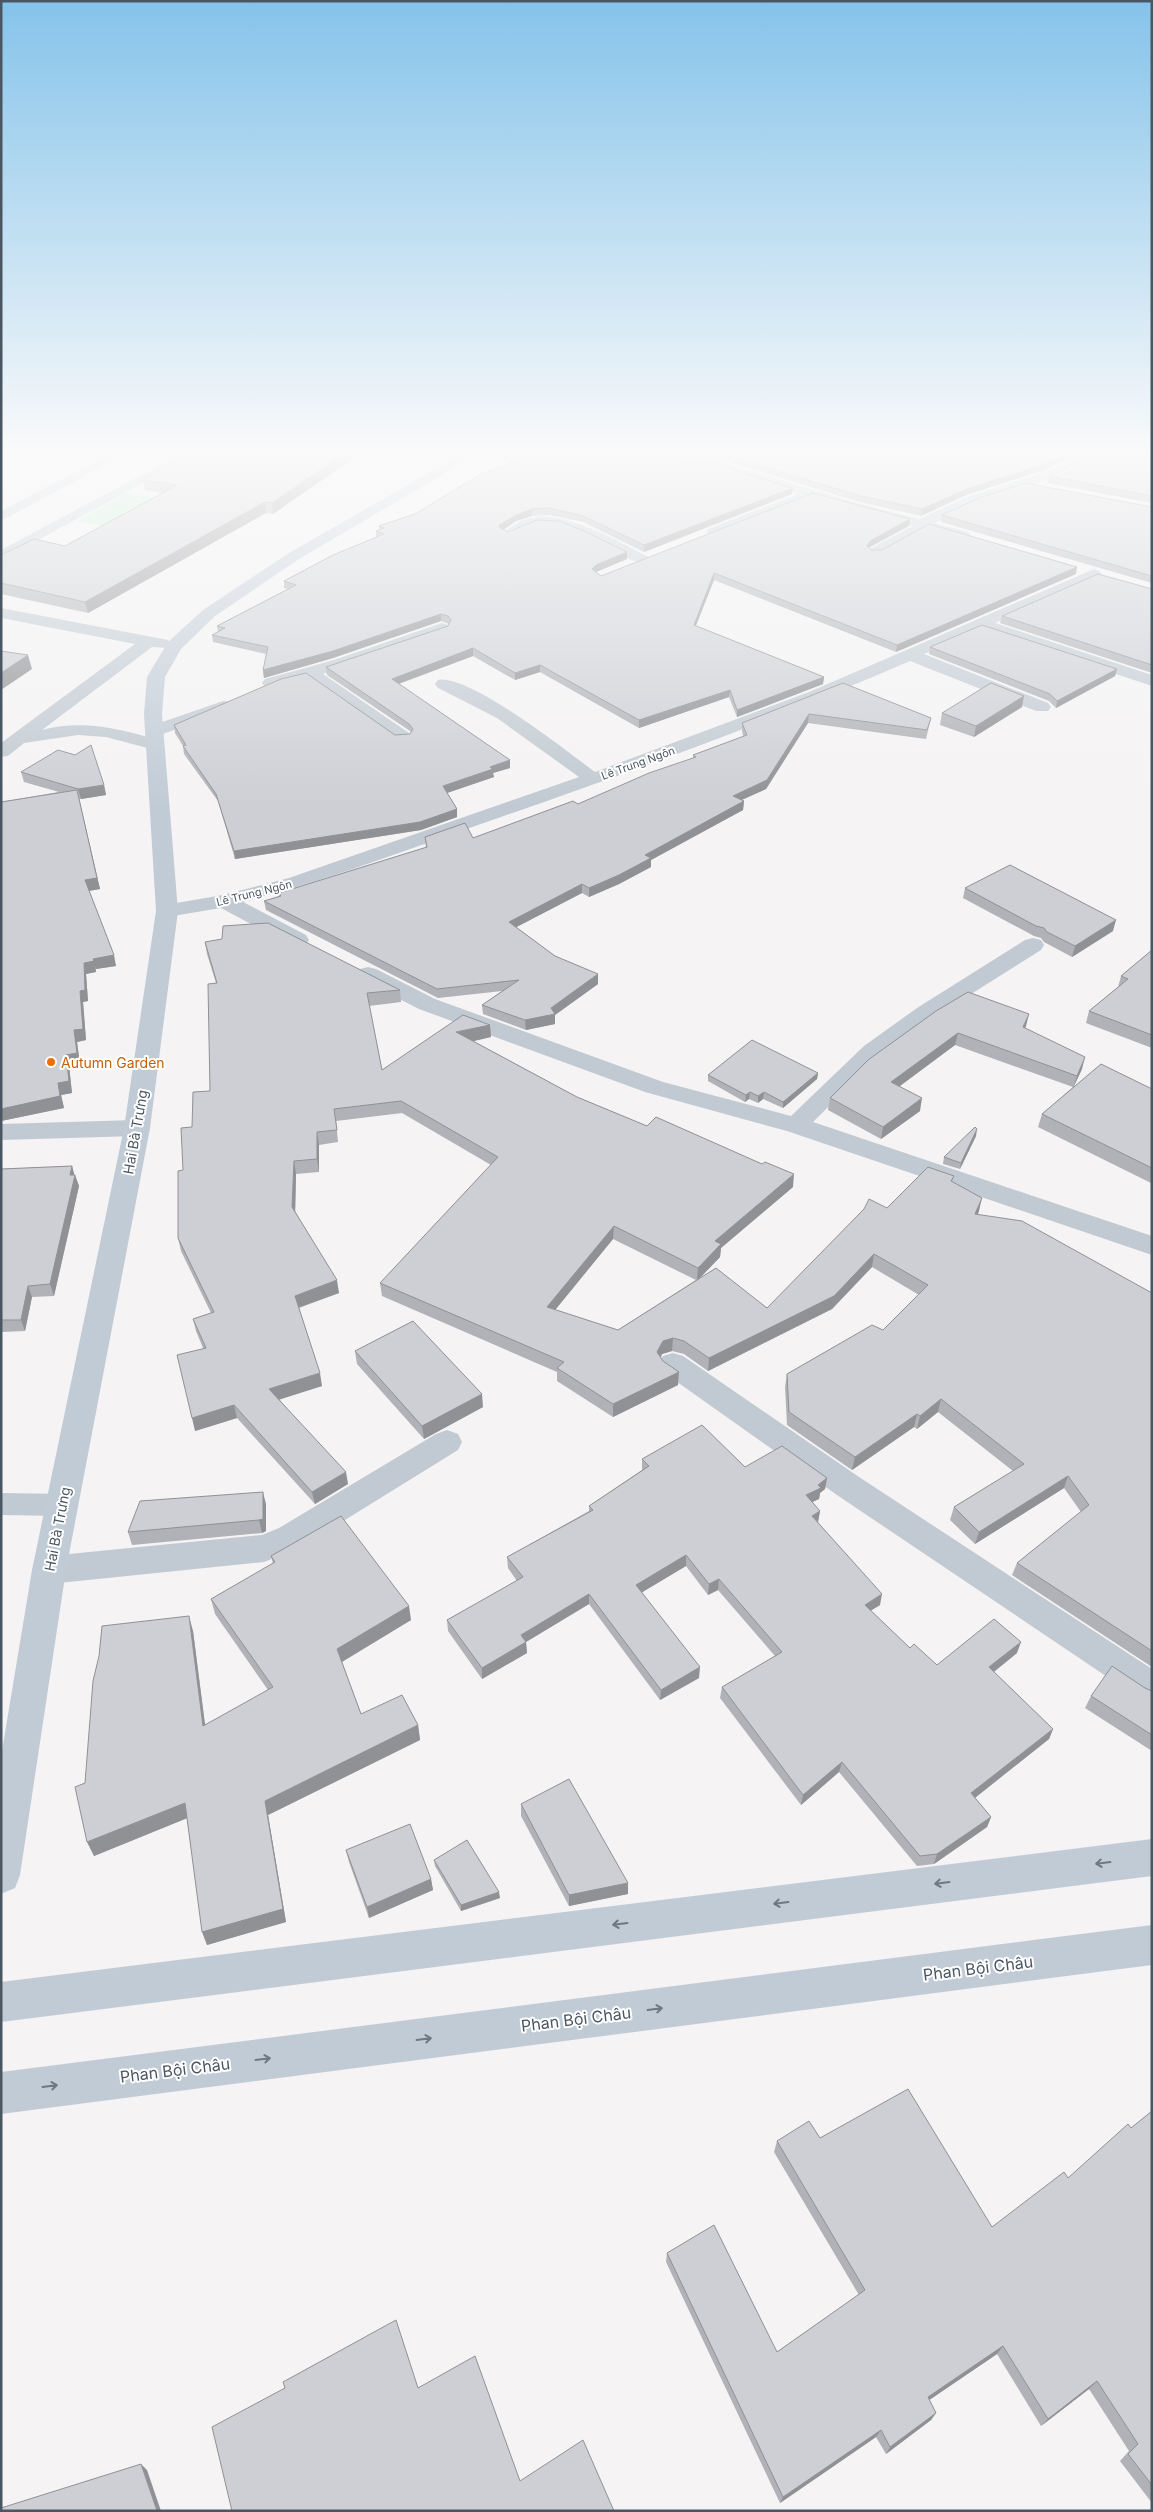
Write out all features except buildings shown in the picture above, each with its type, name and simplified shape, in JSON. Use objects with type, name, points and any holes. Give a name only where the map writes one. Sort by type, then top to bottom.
[{"type":"main road","name":"Hai Bà Trưng","points":[[1,1875],[49,1570],[136,1128],[167,911],[153,714],[156,677],[174,646],[209,613],[270,572]]},
{"type":"main road","points":[[1,2002],[1152,1857]]},
{"type":"main road","name":"Phan Bội Châu","points":[[1,2093],[1152,1946]]},
{"type":"street","name":"Lê Trung Ngôn","points":[[167,911],[224,901],[296,882],[592,779],[815,696],[1099,575],[1090,572]]},
{"type":"street","points":[[1,613],[174,646]]},
{"type":"street","points":[[981,624],[1152,681]]},
{"type":"street","points":[[257,690],[274,682],[311,674],[442,628]]},
{"type":"street","points":[[8,748],[149,641]]},
{"type":"street","points":[[911,655],[1042,707]]},
{"type":"street","points":[[311,674],[403,737]]},
{"type":"street","points":[[444,684],[472,695],[507,716],[592,779]]},
{"type":"street","points":[[8,748],[60,730],[85,728],[155,738],[239,698]]},
{"type":"street","points":[[224,901],[314,948]]},
{"type":"street","points":[[796,1125],[872,1051],[925,1013],[1033,945]]},
{"type":"street","points":[[349,965],[427,1004],[654,1087],[796,1125],[1152,1246]]},
{"type":"street","points":[[1,1132],[136,1128]]},
{"type":"street","points":[[673,1364],[848,1486],[1152,1688]]},
{"type":"street","points":[[49,1570],[264,1548],[291,1537],[446,1442]]},
{"type":"lane","points":[[1,1504],[62,1504]]},
{"type":"place","name":"Autumn Garden","points":[[51,1062]]}]
